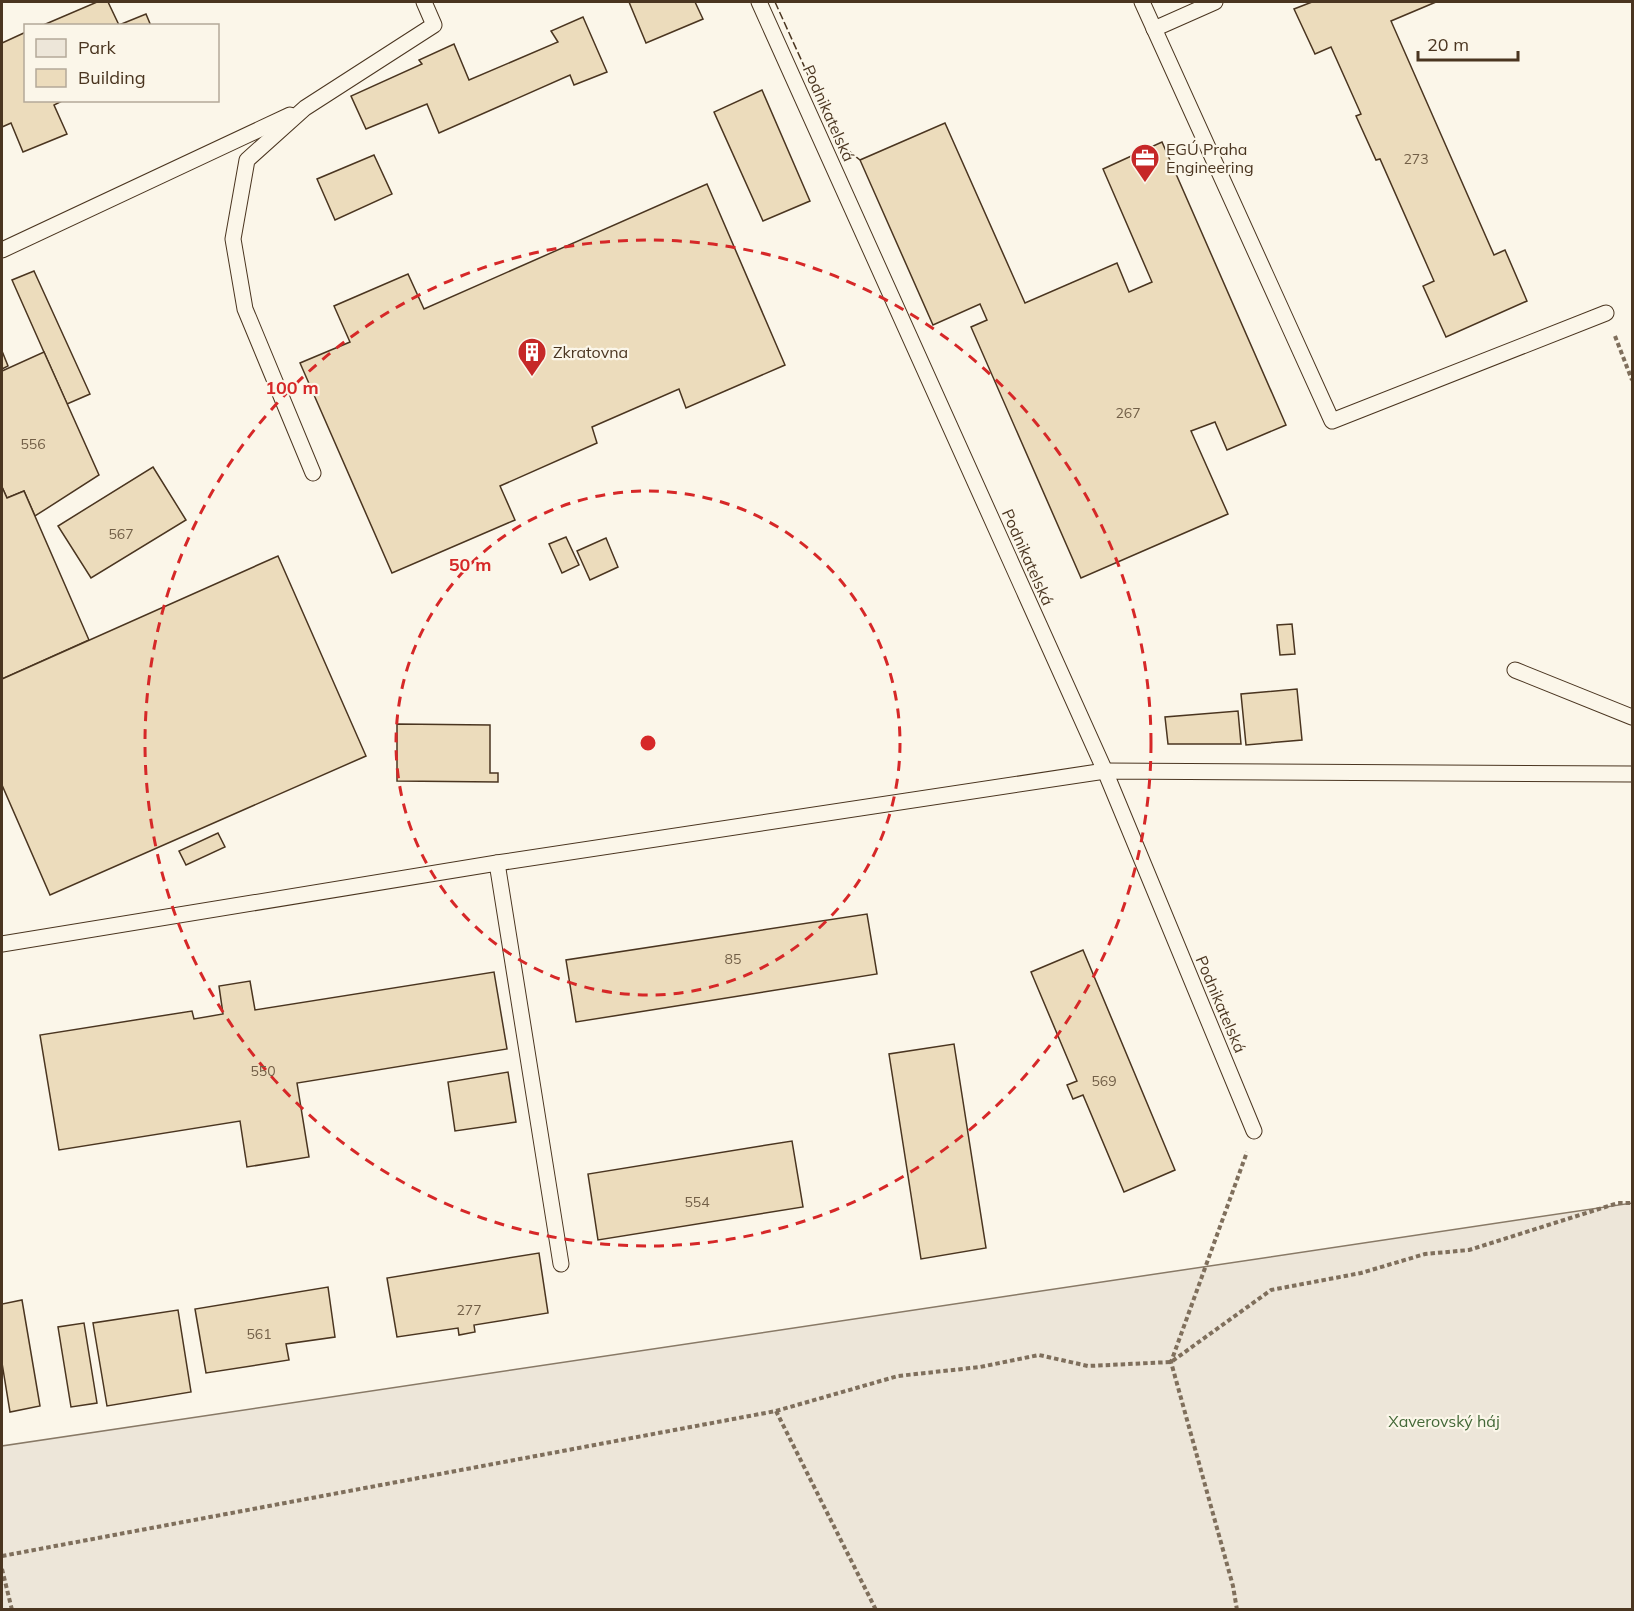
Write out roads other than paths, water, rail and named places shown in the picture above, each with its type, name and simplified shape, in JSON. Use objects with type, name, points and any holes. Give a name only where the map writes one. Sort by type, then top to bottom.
[{"type":"lane","points":[[2,250],[305,108],[434,25],[424,2]]},
{"type":"lane","name":"Podnikatelská","points":[[759,2],[1104,771],[1254,1131]]},
{"type":"lane","points":[[1142,2],[1332,421],[1606,313]]},
{"type":"lane","points":[[1154,29],[1215,2]]},
{"type":"lane","points":[[305,108],[247,160],[234,239],[245,309],[313,473]]},
{"type":"lane","points":[[1515,670],[1632,717]]},
{"type":"lane","points":[[2,944],[497,863],[1104,771],[1632,774]]},
{"type":"lane","points":[[497,863],[561,1264]]},
{"type":"place","name":"EGÚ Praha Engineering","points":[[1145,184]]},
{"type":"place","name":"Zkratovna","points":[[532,378]]},
{"type":"park label","name":"Xaverovský háj","points":[[1444,1421]]}]
